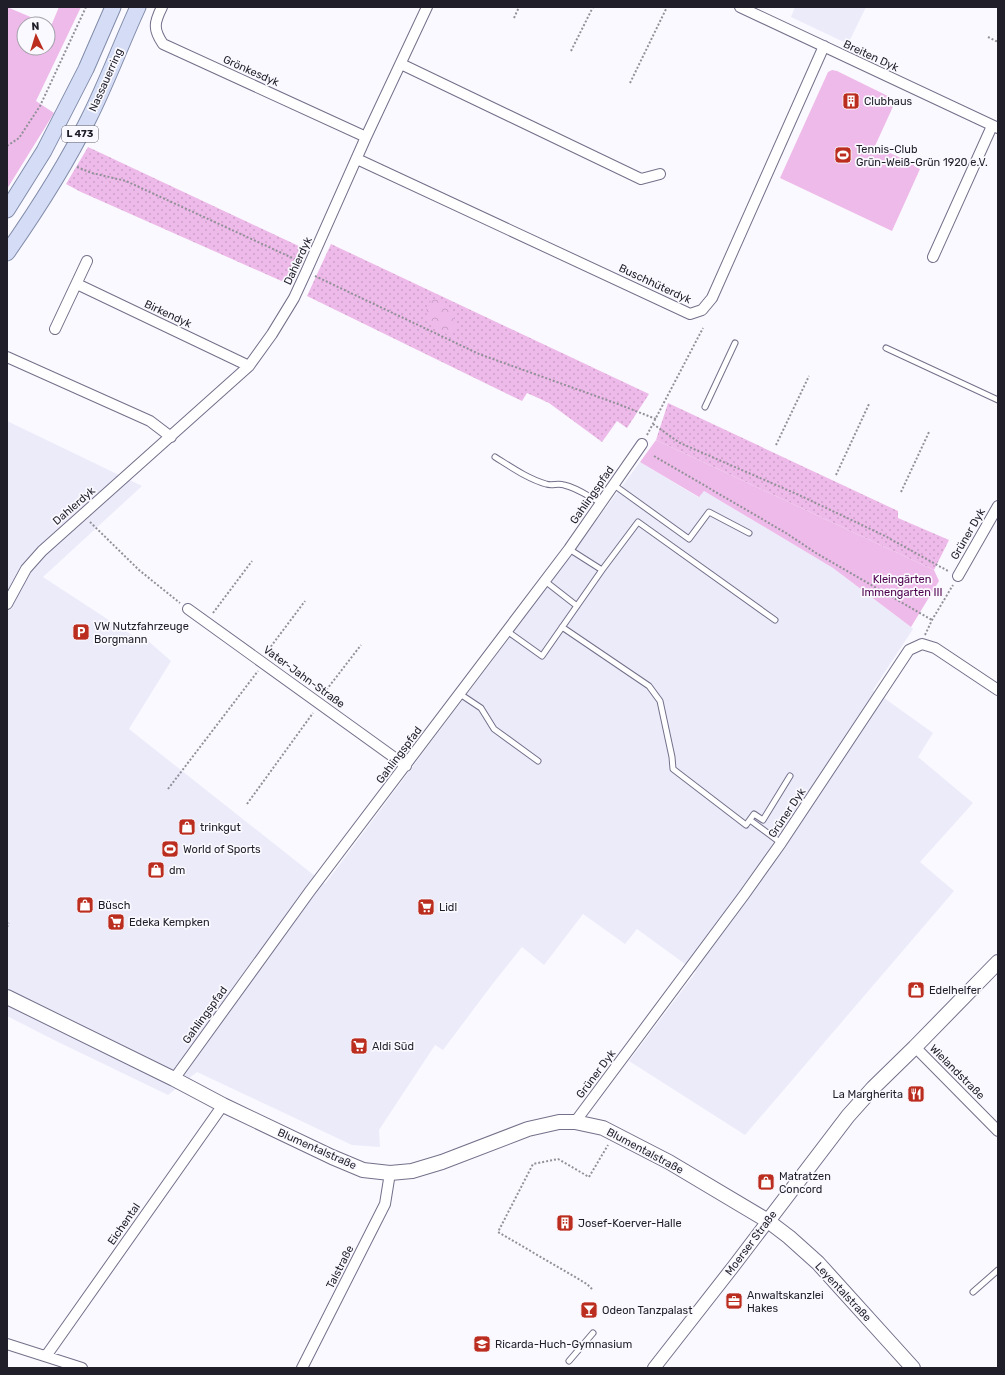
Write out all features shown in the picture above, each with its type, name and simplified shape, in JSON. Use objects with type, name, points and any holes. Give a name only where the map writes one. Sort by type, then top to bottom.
[{"type":"main road","name":"Nassauerring","points":[[7,210],[44,151],[86,69],[113,7]]},
{"type":"main road","name":"Nassauerring","points":[[7,253],[61,170],[89,118],[138,7]]},
{"type":"main road","name":"Moerser Straße","points":[[768,1221],[848,1116],[877,1084],[998,962]]},
{"type":"main road","name":"Blumentalstraße","points":[[7,997],[174,1079],[223,1105],[332,1157],[363,1170],[390,1173],[412,1171],[544,1124],[575,1122],[589,1124],[614,1133],[669,1162],[768,1221]]},
{"type":"main road","name":"Leyentalstraße","points":[[768,1221],[818,1263],[913,1368]]},
{"type":"street","name":"Grönkesdyk","points":[[162,7],[155,27],[157,36],[163,44],[366,137]]},
{"type":"street","name":"Dahlerdyk","points":[[7,604],[26,569],[42,550],[171,437],[249,366],[272,334],[294,298],[308,269],[366,137],[426,7]]},
{"type":"street","name":"Breiten Dyk","points":[[740,7],[995,127],[934,257]]},
{"type":"street","name":"Buschhüterdyk","points":[[357,159],[690,314],[702,310],[712,298],[824,46]]},
{"type":"street","points":[[400,64],[641,179],[660,174]]},
{"type":"street","points":[[55,329],[87,261]]},
{"type":"street","name":"Birkendyk","points":[[77,284],[249,366]]},
{"type":"street","points":[[7,357],[150,421],[171,437]]},
{"type":"street","name":"Gahlingspfad","points":[[174,1079],[310,891],[569,549],[642,444]]},
{"type":"street","name":"Grüner Dyk","points":[[958,576],[998,506]]},
{"type":"street","name":"Vater-Jahn-Straße","points":[[188,609],[406,766]]},
{"type":"street","points":[[922,644],[936,648],[998,690]]},
{"type":"street","name":"Grüner Dyk","points":[[575,1122],[739,902],[781,843],[910,650],[922,644]]},
{"type":"street","name":"Wielandstraße","points":[[915,1047],[998,1131]]},
{"type":"street","name":"Eichental","points":[[46,1356],[223,1105]]},
{"type":"street","name":"Talstraße","points":[[302,1368],[385,1204],[390,1173]]},
{"type":"street","name":"Moerser Straße","points":[[654,1368],[768,1221]]},
{"type":"street","points":[[7,1344],[82,1368]]},
{"type":"lane","points":[[705,408],[735,343]]},
{"type":"lane","points":[[886,348],[998,400]]},
{"type":"lane","points":[[496,457],[527,476],[540,482],[547,484],[561,484],[571,487],[601,503]]},
{"type":"lane","points":[[614,485],[689,539],[709,512],[749,533]]},
{"type":"lane","points":[[507,631],[542,656],[602,570],[638,522],[775,620]]},
{"type":"lane","points":[[569,549],[602,570]]},
{"type":"lane","points":[[545,581],[577,606]]},
{"type":"lane","points":[[562,627],[649,686],[660,701],[672,757],[672,769],[746,825],[754,814],[763,820],[790,776]]},
{"type":"lane","points":[[460,694],[482,708],[494,729],[538,761]]},
{"type":"lane","points":[[750,820],[781,843]]},
{"type":"lane","points":[[973,1292],[998,1270]]},
{"type":"lane","points":[[569,1361],[593,1334]]},
{"type":"path","points":[[7,146],[19,138],[40,106],[86,7]]},
{"type":"path","points":[[514,18],[519,7]]},
{"type":"path","points":[[571,51],[593,7]]},
{"type":"path","points":[[630,83],[667,7]]},
{"type":"path","points":[[988,37],[998,42]]},
{"type":"path","points":[[73,165],[92,173],[126,181],[479,354],[656,419]]},
{"type":"path","points":[[642,444],[703,328]]},
{"type":"path","points":[[776,445],[809,376]]},
{"type":"path","points":[[836,475],[869,404]]},
{"type":"path","points":[[653,424],[680,443],[807,498],[885,536],[958,576]]},
{"type":"path","points":[[900,492],[929,432]]},
{"type":"path","points":[[654,456],[786,533],[816,553],[932,620]]},
{"type":"path","points":[[83,515],[138,570],[188,609]]},
{"type":"path","points":[[206,622],[252,561]]},
{"type":"path","name":"Grüner Dyk","points":[[922,644],[932,620],[958,576]]},
{"type":"path","points":[[168,789],[305,601]]},
{"type":"path","points":[[246,804],[361,645]]},
{"type":"path","points":[[7,927],[9,923]]},
{"type":"path","points":[[592,1289],[587,1284],[498,1232],[533,1164],[558,1159],[589,1177],[614,1133]]},
{"type":"shaded area","points":[[795,7],[866,7],[848,44],[791,17]]},
{"type":"shaded area","points":[[7,421],[142,486],[43,577],[144,643],[146,639],[171,661],[129,729],[325,884],[640,462],[698,497],[704,491],[833,568],[913,629],[873,690],[933,733],[918,757],[973,803],[920,862],[954,891],[745,1135],[629,1061],[696,972],[637,929],[625,944],[583,914],[544,965],[522,947],[443,1050],[435,1045],[379,1130],[380,1147],[352,1145],[197,1072],[168,1095],[54,1040],[7,1016]]},
{"type":"green space","points":[[7,7],[28,16],[16,16],[16,56],[56,56],[55,16],[59,7],[81,7],[36,101],[54,113],[7,189]]},
{"type":"green space","name":"Tennis-Club Grün-Weiß-Grün 1920 e.V.","points":[[832,70],[837,71],[896,100],[875,146],[914,164],[914,166],[920,169],[892,231],[780,178],[828,72]]},
{"type":"green space","points":[[88,147],[303,248],[286,283],[66,184]]},
{"type":"green space","points":[[331,244],[649,394],[627,428],[617,421],[602,442],[549,403],[527,393],[522,401],[307,296]]},
{"type":"green space","points":[[436,299],[448,307],[455,319],[456,329],[452,334],[439,330],[429,320],[427,307],[430,302]]},
{"type":"green space","points":[[668,403],[898,511],[898,518],[949,540],[934,570],[656,440]]},
{"type":"green space","name":"Kleingärten Immengarten III","points":[[656,440],[934,570],[939,581],[911,627],[833,568],[704,491],[699,497],[640,462]]},
{"type":"place","name":"Clubhaus","points":[[851,101]]},
{"type":"place","name":"Tennis-Club Grün-Weiß-Grün 1920 e.V.","points":[[843,155]]},
{"type":"place","name":"VW Nutzfahrzeuge Borgmann","points":[[81,632]]},
{"type":"place","name":"trinkgut","points":[[187,827]]},
{"type":"place","name":"World of Sports","points":[[170,849]]},
{"type":"place","name":"dm","points":[[156,870]]},
{"type":"place","name":"Büsch","points":[[85,905]]},
{"type":"place","name":"Lidl","points":[[426,907]]},
{"type":"place","name":"Edeka Kempken","points":[[116,922]]},
{"type":"place","name":"Edelhelfer","points":[[916,990]]},
{"type":"place","name":"Aldi Süd","points":[[359,1046]]},
{"type":"place","name":"La Margherita","points":[[916,1094]]},
{"type":"place","name":"Matratzen Concord","points":[[766,1182]]},
{"type":"place","name":"Josef-Koerver-Halle","points":[[565,1223]]},
{"type":"place","name":"Anwaltskanzlei Hakes","points":[[734,1301]]},
{"type":"place","name":"Odeon Tanzpalast","points":[[589,1310]]},
{"type":"place","name":"Ricarda-Huch-Gymnasium","points":[[482,1344]]}]
